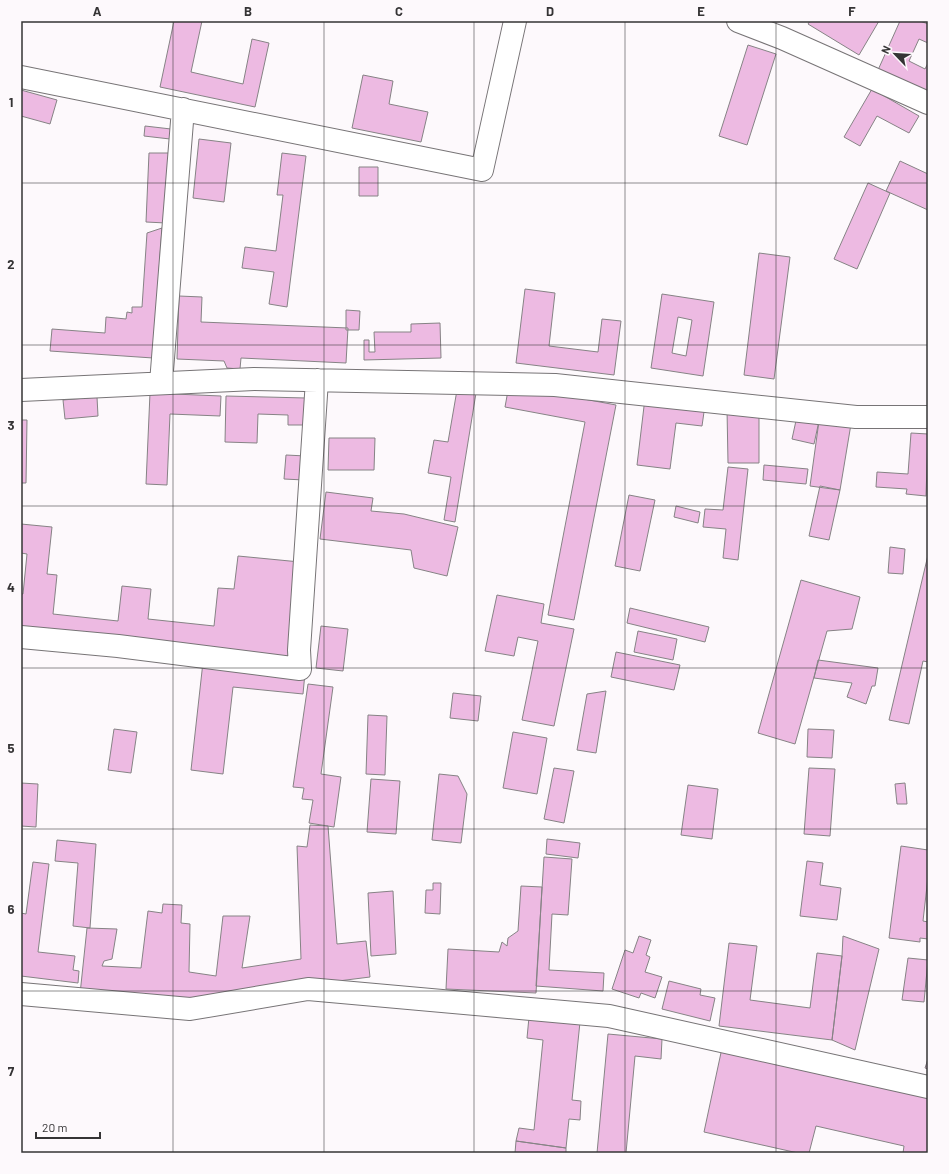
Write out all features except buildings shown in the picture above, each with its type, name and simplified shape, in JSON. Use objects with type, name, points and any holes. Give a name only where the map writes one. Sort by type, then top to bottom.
[{"type":"street","points":[[21,77],[482,170],[514,21]]},
{"type":"street","points":[[738,21],[782,38],[928,103]]},
{"type":"street","points":[[161,383],[183,109]]},
{"type":"street","points":[[21,390],[254,379],[555,386],[856,417],[928,417]]},
{"type":"street","points":[[21,637],[118,646],[300,669],[299,650],[317,380]]},
{"type":"street","points":[[21,994],[190,1009],[308,989],[610,1016],[928,1087]]}]
